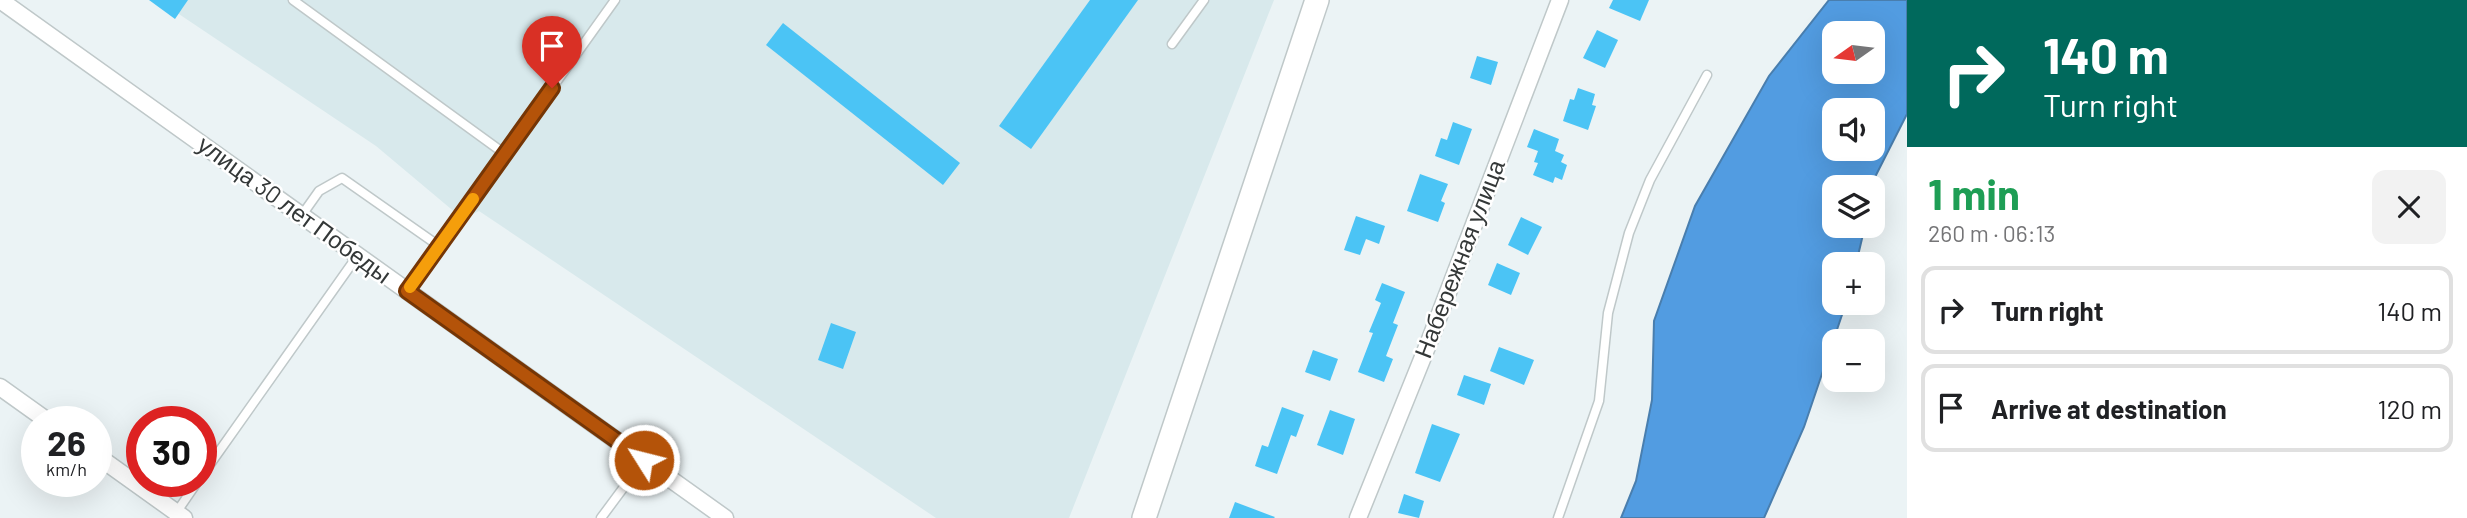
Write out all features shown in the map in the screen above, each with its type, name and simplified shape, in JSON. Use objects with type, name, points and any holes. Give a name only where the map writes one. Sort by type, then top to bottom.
[{"type":"street","name":"улица 30 лет Победы","points":[[1,0],[725,518]]},
{"type":"street","points":[[1144,518],[1317,0]]},
{"type":"street","name":"Набережная улица","points":[[1358,518],[1429,342],[1560,0]]},
{"type":"street","points":[[0,387],[27,406]]},
{"type":"street","points":[[112,467],[178,516]]},
{"type":"lane","points":[[293,0],[505,154]]},
{"type":"lane","points":[[407,291],[615,0]]},
{"type":"lane","points":[[1172,44],[1204,0]]},
{"type":"lane","points":[[1558,518],[1599,401],[1608,313],[1629,233],[1650,180],[1707,75]]},
{"type":"lane","points":[[302,215],[318,191],[342,178],[439,246]]},
{"type":"lane","points":[[217,454],[358,255]]},
{"type":"lane","points":[[601,518],[644,460]]},
{"type":"lane","points":[[178,516],[189,497]]},
{"type":"shaded area","points":[[158,0],[1274,0],[1069,518],[936,518],[479,211],[463,219],[376,146]]},
{"type":"water","points":[[1829,0],[1907,0],[1907,114],[1885,157],[1885,98],[1822,98],[1822,161],[1883,161],[1876,175],[1822,175],[1822,238],[1862,238],[1859,252],[1822,252],[1822,315],[1842,315],[1837,329],[1822,329],[1822,374],[1804,427],[1764,518],[1621,518],[1636,481],[1652,400],[1654,321],[1695,206],[1769,76]]},
{"type":"building","points":[[149,0],[188,0],[175,19]]},
{"type":"building","points":[[1090,0],[1138,0],[1031,149],[999,126]]},
{"type":"building","points":[[1613,0],[1649,0],[1640,21],[1609,8]]},
{"type":"building","points":[[783,23],[960,163],[943,185],[766,45]]},
{"type":"building","points":[[1597,30],[1618,40],[1605,68],[1583,58]]},
{"type":"building","points":[[1477,56],[1498,62],[1491,85],[1470,78]]},
{"type":"building","points":[[1578,88],[1595,94],[1592,105],[1596,106],[1588,130],[1563,121],[1570,99],[1574,100]]},
{"type":"building","points":[[1453,122],[1472,129],[1459,165],[1435,156],[1441,138],[1447,140]]},
{"type":"building","points":[[1534,129],[1559,139],[1555,151],[1564,155],[1561,162],[1567,165],[1562,180],[1555,177],[1553,183],[1533,175],[1538,163],[1534,162],[1538,151],[1527,147]]},
{"type":"building","points":[[1420,174],[1448,184],[1441,201],[1445,203],[1438,222],[1407,211]]},
{"type":"building","points":[[1356,216],[1385,226],[1379,244],[1366,239],[1360,255],[1344,250]]},
{"type":"building","points":[[1521,217],[1542,227],[1528,255],[1508,245]]},
{"type":"building","points":[[1497,263],[1520,273],[1511,295],[1488,285]]},
{"type":"building","points":[[1382,283],[1405,292],[1393,323],[1398,325],[1386,356],[1393,359],[1384,382],[1358,372],[1373,333],[1369,332],[1381,303],[1375,300]]},
{"type":"building","points":[[831,323],[856,332],[843,369],[818,360]]},
{"type":"building","points":[[1499,347],[1534,360],[1524,385],[1490,371]]},
{"type":"building","points":[[1313,350],[1338,359],[1330,381],[1305,372]]},
{"type":"building","points":[[1464,375],[1491,384],[1484,405],[1457,395]]},
{"type":"building","points":[[1282,407],[1304,415],[1296,437],[1291,435],[1277,474],[1255,466],[1262,445],[1268,447]]},
{"type":"building","points":[[1330,410],[1355,419],[1343,455],[1317,445]]},
{"type":"building","points":[[1432,424],[1460,434],[1440,482],[1415,473]]},
{"type":"building","points":[[1404,494],[1424,501],[1419,518],[1398,513]]},
{"type":"building","points":[[1235,502],[1275,517],[1229,518]]},
{"type":"slow traffic","points":[[410,287],[473,199]]},
{"type":"route","points":[[552,88],[407,291],[644,460]]}]
